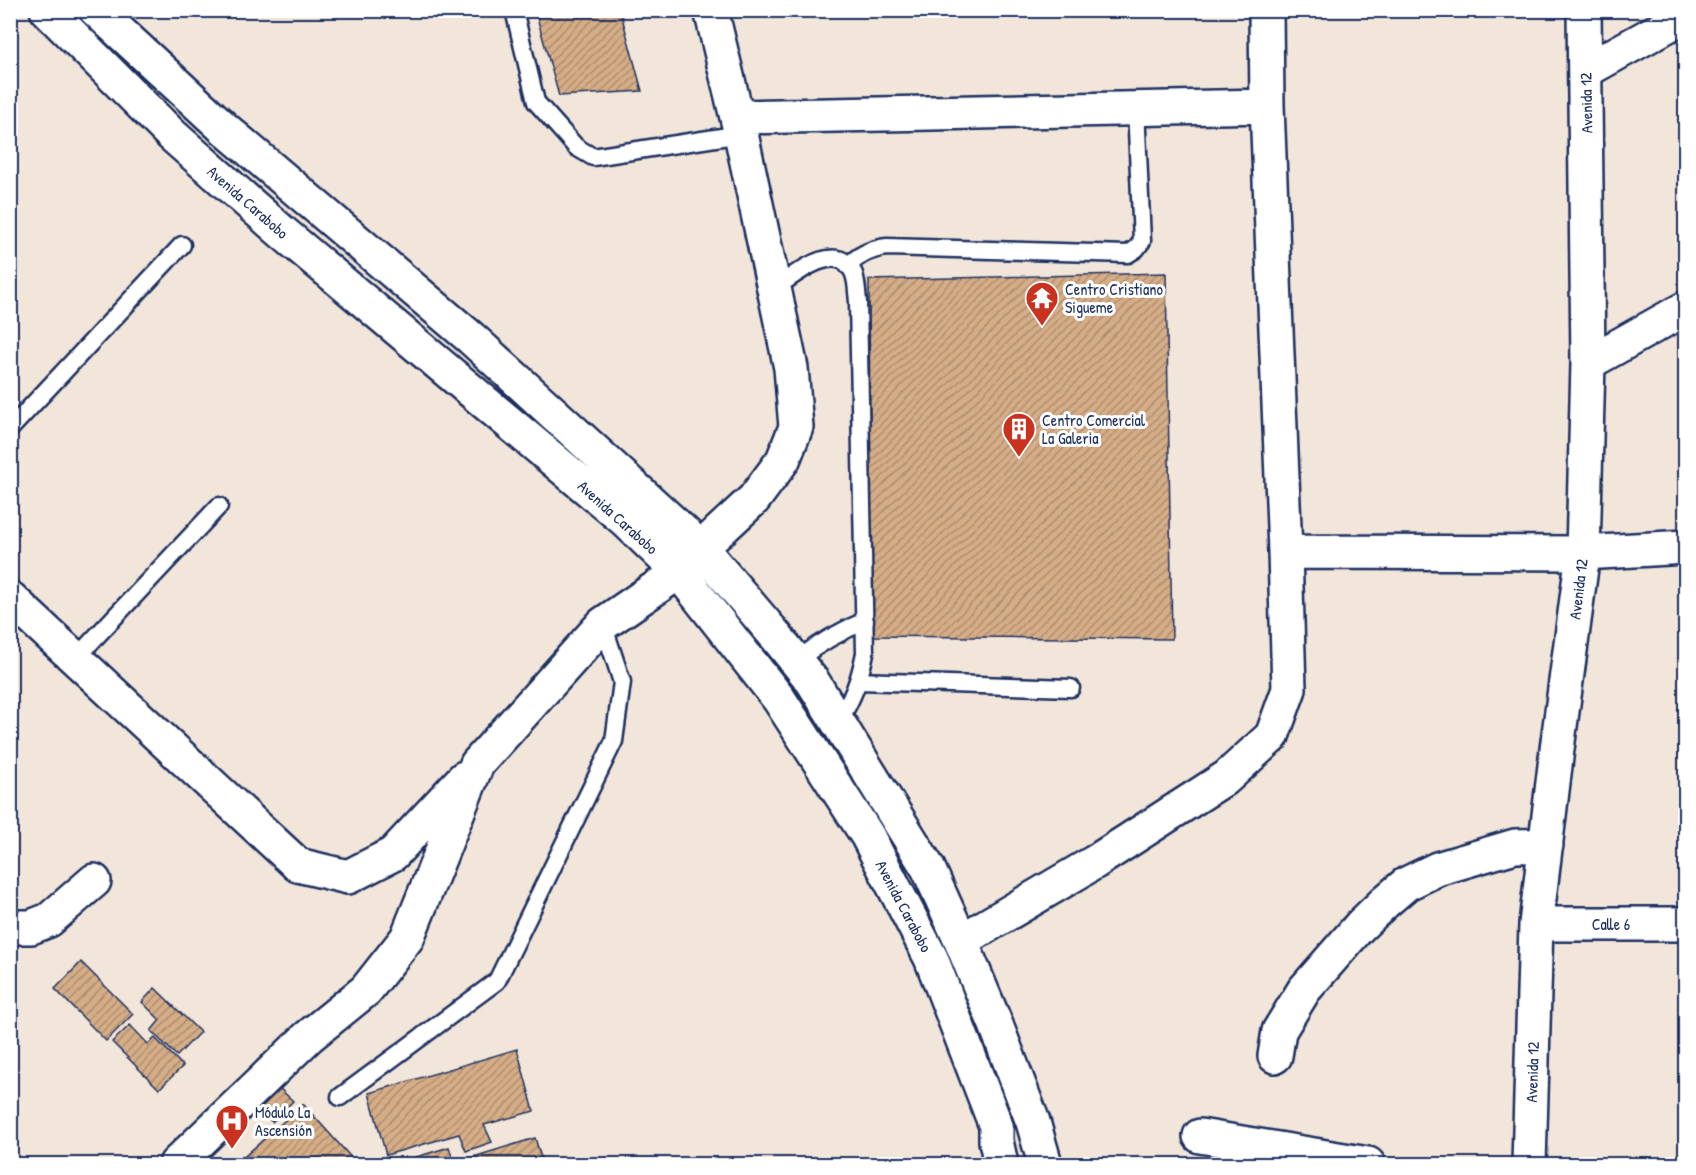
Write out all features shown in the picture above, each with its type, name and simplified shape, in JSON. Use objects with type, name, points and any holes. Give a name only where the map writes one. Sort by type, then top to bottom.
[{"type":"street","name":"Avenida Carabobo","points":[[47,10],[172,135],[282,232],[624,520],[735,587],[813,682],[928,868],[996,1024],[1029,1111],[1045,1164]]},
{"type":"street","name":"Avenida Carabobo","points":[[96,10],[226,130],[471,338],[690,560],[867,835],[931,958],[996,1126],[996,1141],[1001,1164]]},
{"type":"street","points":[[10,598],[298,865],[348,877],[393,854],[603,624],[690,560],[754,499],[783,460],[796,427],[791,368],[739,126],[711,10]]},
{"type":"street","points":[[961,941],[1104,857],[1218,784],[1272,736],[1289,689],[1267,106],[1266,10]]},
{"type":"street","name":"Avenida 12","points":[[1529,1164],[1536,924],[1583,553],[1588,363],[1584,10]]},
{"type":"street","points":[[1585,71],[1686,15]]},
{"type":"street","points":[[739,126],[1136,108],[1267,106]]},
{"type":"street","points":[[1588,363],[1686,308]]},
{"type":"street","points":[[1285,552],[1583,553],[1686,547]]},
{"type":"street","points":[[176,1164],[308,1037],[366,990],[407,938],[477,764]]},
{"type":"street","points":[[1275,1056],[1279,1030],[1304,990],[1360,926],[1406,884],[1437,869],[1515,846],[1546,845]]},
{"type":"street","points":[[10,927],[31,927],[49,920],[94,881]]},
{"type":"street","name":"Calle 6","points":[[1536,924],[1686,924]]},
{"type":"street","points":[[1200,1136],[1368,1164]]},
{"type":"lane","points":[[514,10],[536,102],[576,147],[593,157],[739,126]]},
{"type":"lane","points":[[848,266],[864,253],[875,248],[887,247],[1128,254],[1142,241],[1136,108]]},
{"type":"lane","points":[[10,429],[182,245]]},
{"type":"lane","points":[[774,289],[818,261],[833,259],[842,261],[853,273],[858,302],[865,653],[859,681],[838,723]]},
{"type":"lane","points":[[76,658],[219,506]]},
{"type":"lane","points":[[795,661],[821,641],[865,621]]},
{"type":"lane","points":[[340,1097],[497,981],[614,741],[622,682],[603,624]]},
{"type":"lane","points":[[859,681],[1071,688]]},
{"type":"building","points":[[535,10],[620,10],[642,91],[559,96]]},
{"type":"building","name":"Centro Comercial La Galeria","points":[[1166,273],[1172,639],[871,636],[869,280]]},
{"type":"building","points":[[81,962],[133,1014],[106,1041],[55,989]]},
{"type":"building","points":[[155,988],[200,1032],[177,1056],[151,1031],[160,1020],[142,1002]]},
{"type":"building","points":[[130,1025],[148,1044],[155,1038],[183,1066],[159,1089],[112,1042]]},
{"type":"building","points":[[517,1049],[534,1111],[484,1125],[492,1142],[466,1151],[459,1134],[386,1155],[369,1093]]},
{"type":"building","points":[[277,1086],[293,1101],[272,1122],[256,1107]]},
{"type":"building","points":[[303,1104],[357,1164],[236,1164]]},
{"type":"building","points":[[535,1138],[543,1164],[412,1164],[410,1159],[449,1147],[454,1163]]},
{"type":"place","name":"Centro Cristiano Sigueme","points":[[1042,327]]},
{"type":"place","name":"Centro Comercial La Galeria","points":[[1019,458]]},
{"type":"place","name":"Módulo La Ascensión","points":[[232,1150]]}]
